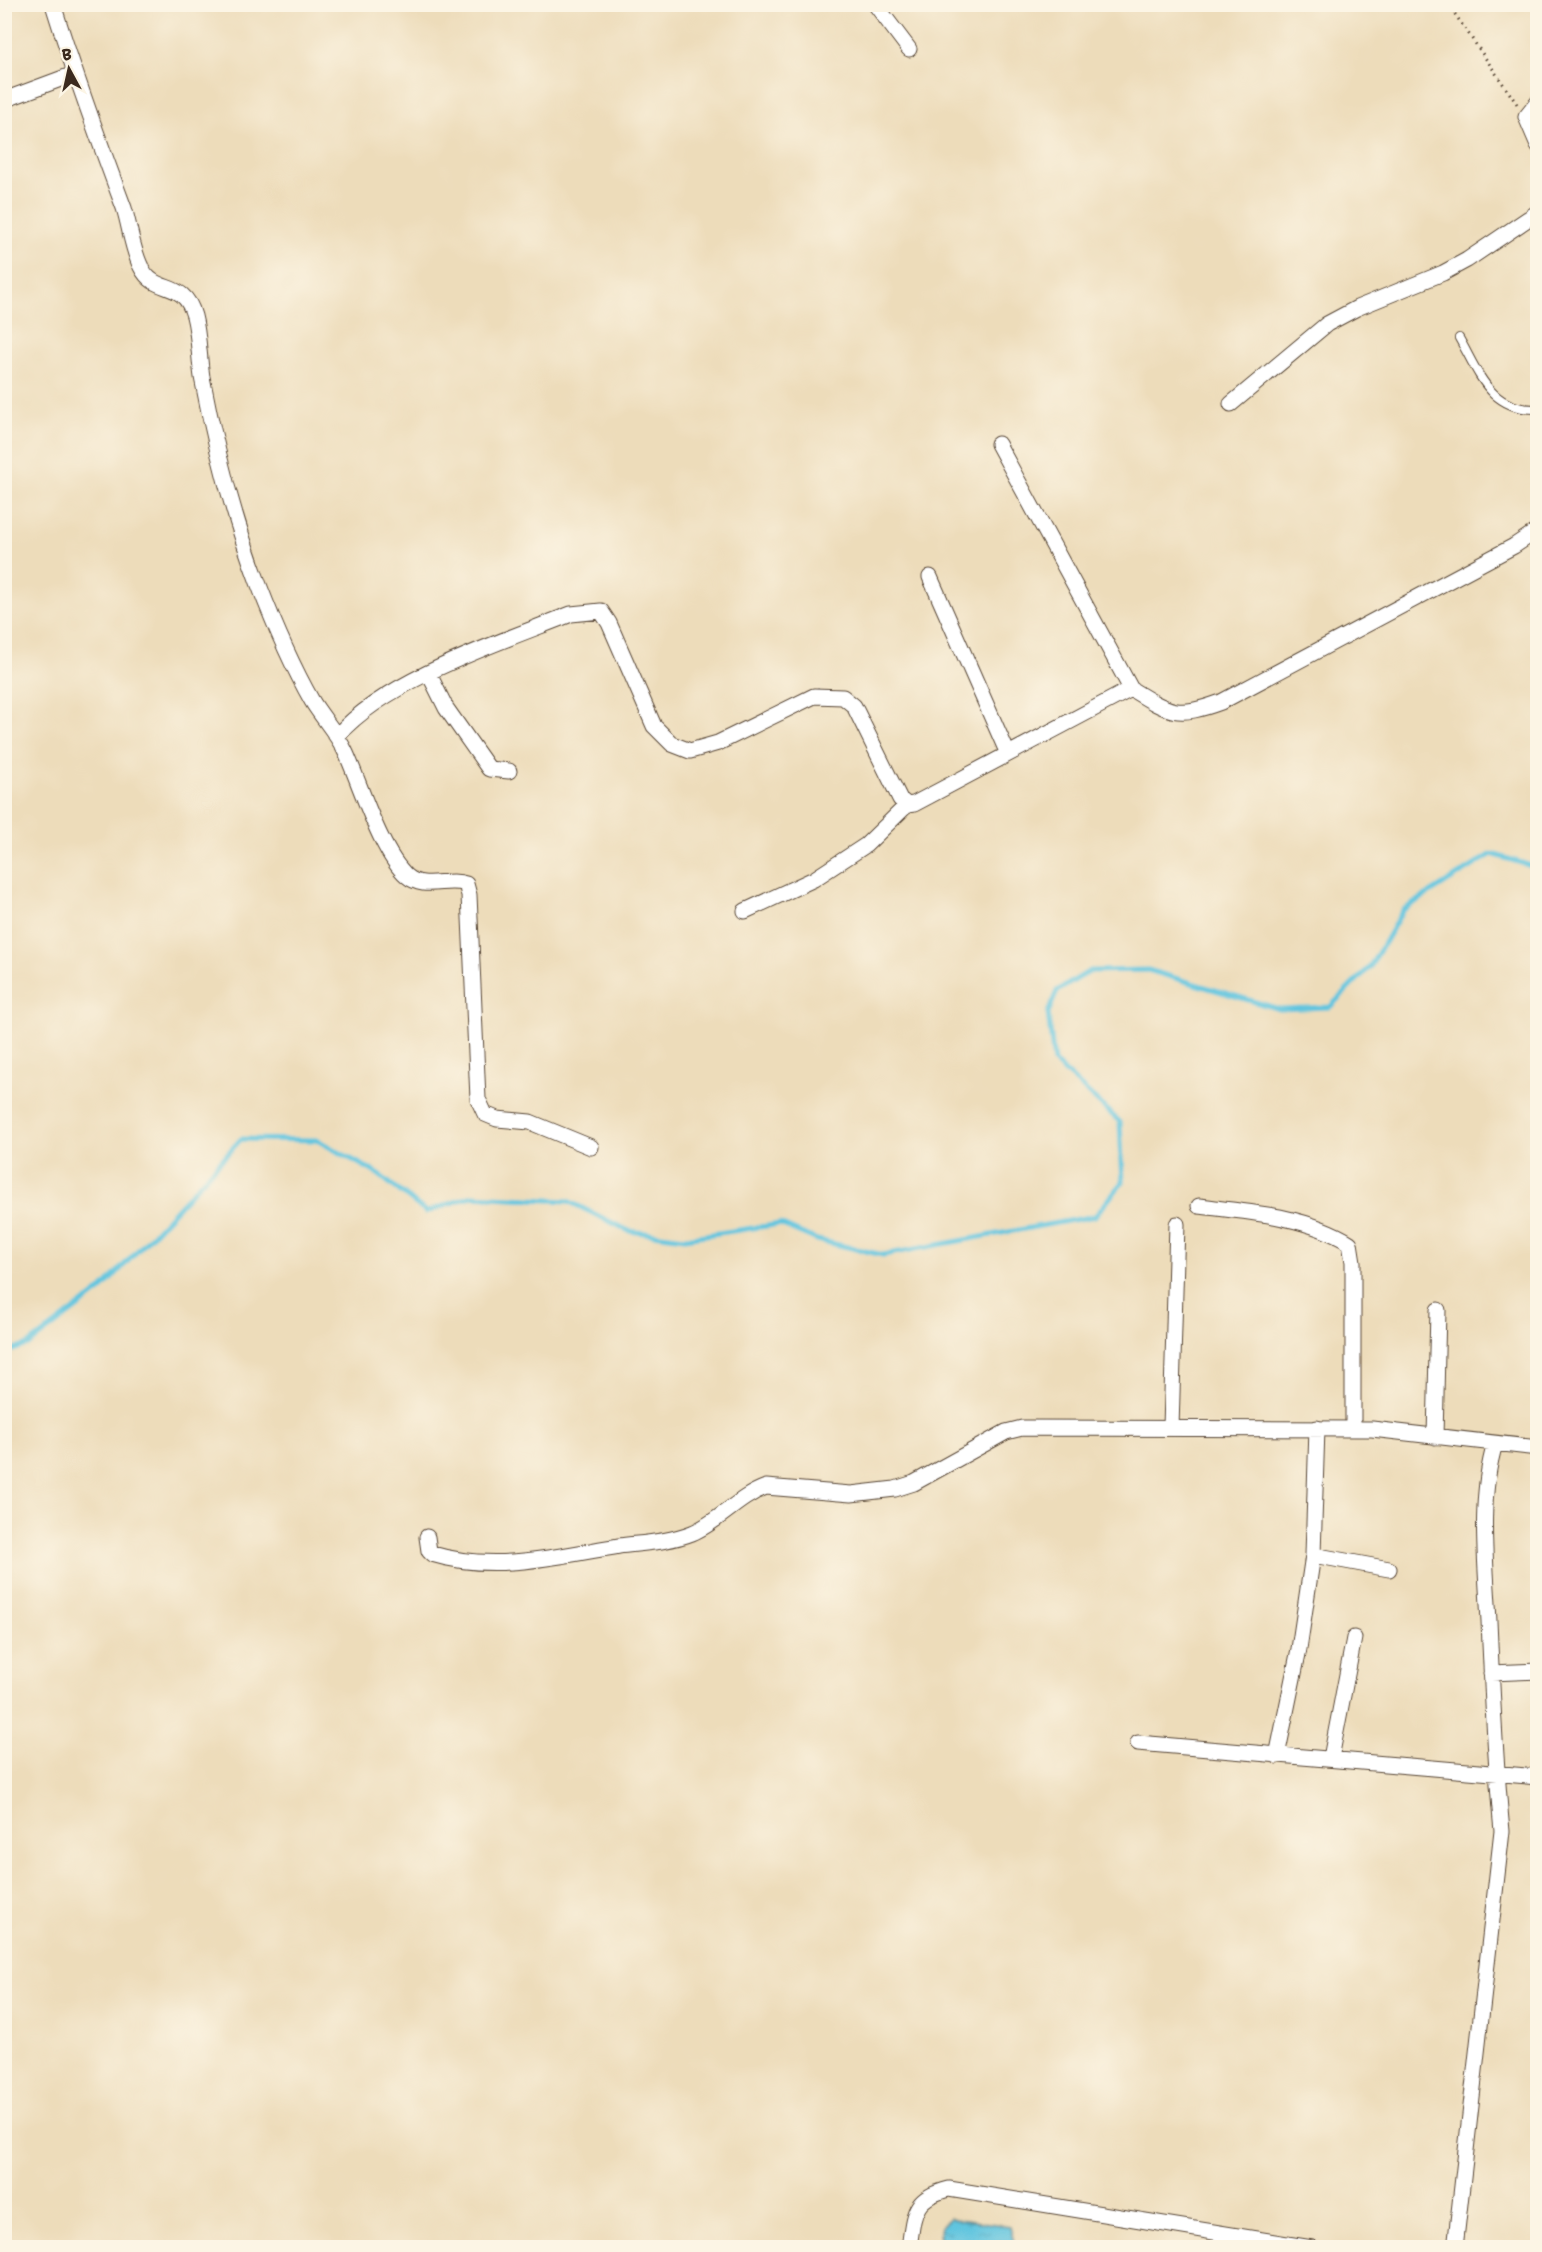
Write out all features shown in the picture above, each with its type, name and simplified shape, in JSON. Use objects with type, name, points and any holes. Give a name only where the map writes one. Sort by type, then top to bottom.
[{"type":"street","points":[[53,4],[74,74],[126,213],[141,267],[152,282],[178,290],[187,299],[194,317],[202,377],[231,497],[258,584],[291,661],[314,704],[338,735],[391,858],[408,878],[427,884],[459,882],[466,885],[469,895],[478,1100],[481,1108],[485,1114],[497,1119],[530,1122],[591,1148]]},
{"type":"street","points":[[875,4],[909,49]]},
{"type":"street","points":[[4,100],[74,74]]},
{"type":"street","points":[[1538,102],[1526,117],[1538,145]]},
{"type":"street","points":[[1231,404],[1327,324],[1357,308],[1451,269],[1538,212]]},
{"type":"street","points":[[999,444],[1131,689],[1157,705],[1180,713],[1196,711],[1221,702],[1514,546],[1538,531]]},
{"type":"street","points":[[930,577],[1008,754]]},
{"type":"street","points":[[338,735],[354,717],[386,694],[478,651],[571,614],[601,611],[609,623],[654,726],[672,744],[690,752],[718,743],[814,696],[843,697],[854,706],[900,799],[907,805]]},
{"type":"street","points":[[429,674],[446,708],[489,769],[510,771]]},
{"type":"street","points":[[745,911],[814,879],[866,845],[907,805],[914,804],[1131,689]]},
{"type":"street","points":[[1199,1206],[1249,1212],[1311,1226],[1334,1233],[1350,1243],[1353,1262],[1353,1429]]},
{"type":"street","points":[[1171,1428],[1178,1224]]},
{"type":"street","points":[[1435,1437],[1438,1310]]},
{"type":"street","points":[[1277,1756],[1299,1649],[1313,1555],[1317,1428]]},
{"type":"street","points":[[427,1537],[429,1551],[437,1556],[480,1562],[532,1561],[661,1541],[708,1525],[755,1491],[766,1487],[851,1494],[895,1489],[914,1482],[1014,1429],[1353,1429],[1538,1448]]},
{"type":"street","points":[[1455,2247],[1502,1831],[1496,1773],[1486,1574],[1487,1470],[1495,1443]]},
{"type":"street","points":[[1313,1555],[1389,1569]]},
{"type":"street","points":[[1331,1758],[1354,1638]]},
{"type":"street","points":[[1491,1673],[1538,1671]]},
{"type":"street","points":[[1138,1743],[1538,1777]]},
{"type":"street","points":[[909,2247],[915,2211],[923,2198],[949,2189],[1312,2247]]},
{"type":"lane","points":[[1459,338],[1492,395],[1519,410],[1538,409]]},
{"type":"path","points":[[1448,4],[1526,117]]},
{"type":"water","points":[[950,2218],[1010,2226],[1015,2247],[937,2247],[941,2226]]},
{"type":"waterway","points":[[4,1353],[28,1345],[101,1290],[241,1139],[317,1140],[378,1174],[426,1212],[472,1196],[568,1201],[629,1231],[685,1238],[780,1224],[817,1240],[883,1255],[1095,1216],[1123,1182],[1120,1122],[1054,1062],[1048,1013],[1057,991],[1090,971],[1148,970],[1279,1009],[1330,1007],[1370,967],[1403,910],[1492,854],[1538,868]]}]
